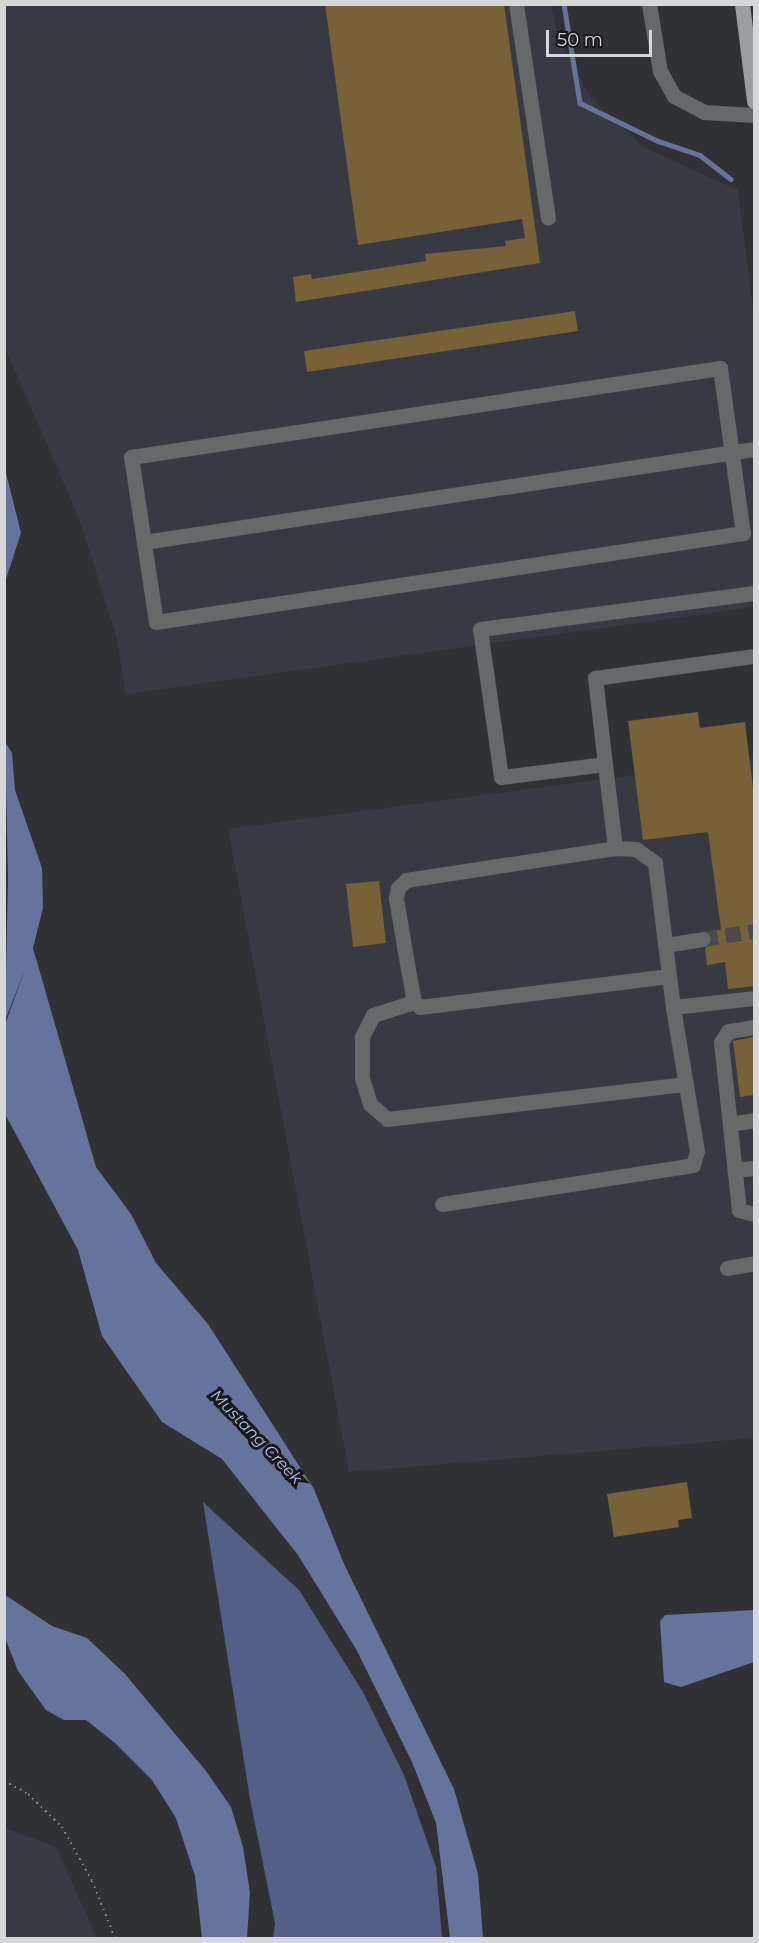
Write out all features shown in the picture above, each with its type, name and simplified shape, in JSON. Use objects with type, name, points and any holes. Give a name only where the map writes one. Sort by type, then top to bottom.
[{"type":"main road","points":[[742,4],[751,45],[754,101]]},
{"type":"lane","points":[[516,4],[548,218]]},
{"type":"lane","points":[[649,4],[660,71],[674,96],[704,112],[754,115]]},
{"type":"lane","points":[[720,368],[743,533],[156,622],[144,542],[131,457],[720,368]]},
{"type":"lane","points":[[144,542],[754,449]]},
{"type":"lane","points":[[605,764],[501,777],[480,629],[754,593]]},
{"type":"lane","points":[[615,848],[595,678],[754,656]]},
{"type":"lane","points":[[442,1204],[693,1166],[698,1151],[673,1007],[655,863],[636,849],[615,848],[406,880],[396,898],[414,1002],[420,1007],[669,976]]},
{"type":"lane","points":[[665,945],[703,939]]},
{"type":"lane","points":[[673,1007],[754,998]]},
{"type":"lane","points":[[414,1002],[373,1014],[362,1037],[362,1078],[370,1104],[387,1119],[686,1084]]},
{"type":"lane","points":[[754,1027],[728,1031],[722,1042],[739,1210],[754,1214]]},
{"type":"lane","points":[[730,1124],[754,1120]]},
{"type":"lane","points":[[735,1170],[754,1168]]},
{"type":"lane","points":[[727,1268],[754,1263]]},
{"type":"path","points":[[4,1781],[28,1794],[62,1827],[92,1881],[115,1938]]},
{"type":"shaded area","points":[[4,5],[551,5],[558,37],[590,97],[643,147],[738,190],[754,317],[754,607],[126,694],[117,639],[80,521],[5,347]]},
{"type":"shaded area","points":[[754,759],[754,1438],[349,1472],[228,829]]},
{"type":"shaded area","points":[[203,1502],[299,1590],[363,1692],[404,1775],[436,1867],[442,1938],[273,1938],[275,1923],[250,1799]]},
{"type":"shaded area","points":[[5,1828],[56,1847],[97,1938],[5,1938]]},
{"type":"water","points":[[4,469],[21,533],[5,582]]},
{"type":"water","name":"Mustang Creek","points":[[5,742],[12,753],[15,790],[42,868],[43,908],[33,948],[96,1167],[131,1214],[156,1263],[208,1324],[314,1489],[344,1564],[454,1789],[478,1874],[483,1938],[450,1938],[436,1823],[412,1762],[356,1649],[298,1555],[222,1459],[162,1422],[102,1336],[78,1250],[5,1114],[5,1025],[25,969],[5,1021],[8,877]]},
{"type":"water","points":[[5,1595],[52,1626],[87,1638],[125,1674],[206,1771],[231,1807],[243,1847],[250,1893],[247,1938],[202,1938],[195,1876],[176,1818],[152,1780],[115,1743],[86,1720],[64,1720],[46,1710],[18,1671],[5,1638]]},
{"type":"water","points":[[754,1610],[754,1662],[681,1687],[664,1682],[660,1621],[665,1615]]},
{"type":"building","points":[[325,4],[504,4],[540,263],[296,302],[293,277],[311,274],[312,279],[426,261],[425,254],[506,246],[505,241],[525,238],[522,219],[358,245]]},
{"type":"building","points":[[575,311],[578,331],[307,372],[304,351]]},
{"type":"building","points":[[698,712],[700,728],[745,722],[754,796],[754,986],[728,989],[725,962],[707,965],[705,949],[713,938],[709,931],[721,930],[708,832],[643,840],[628,721]]},
{"type":"building","points":[[379,881],[386,943],[353,947],[346,884]]},
{"type":"building","points":[[754,1037],[754,1095],[740,1097],[733,1041]]},
{"type":"building","points":[[687,1482],[692,1518],[678,1520],[679,1527],[614,1537],[607,1494]]},
{"type":"waterway","points":[[564,4],[580,103],[658,141],[700,155],[731,179]]},
{"type":"tunnel","points":[[703,939],[754,931]]}]
